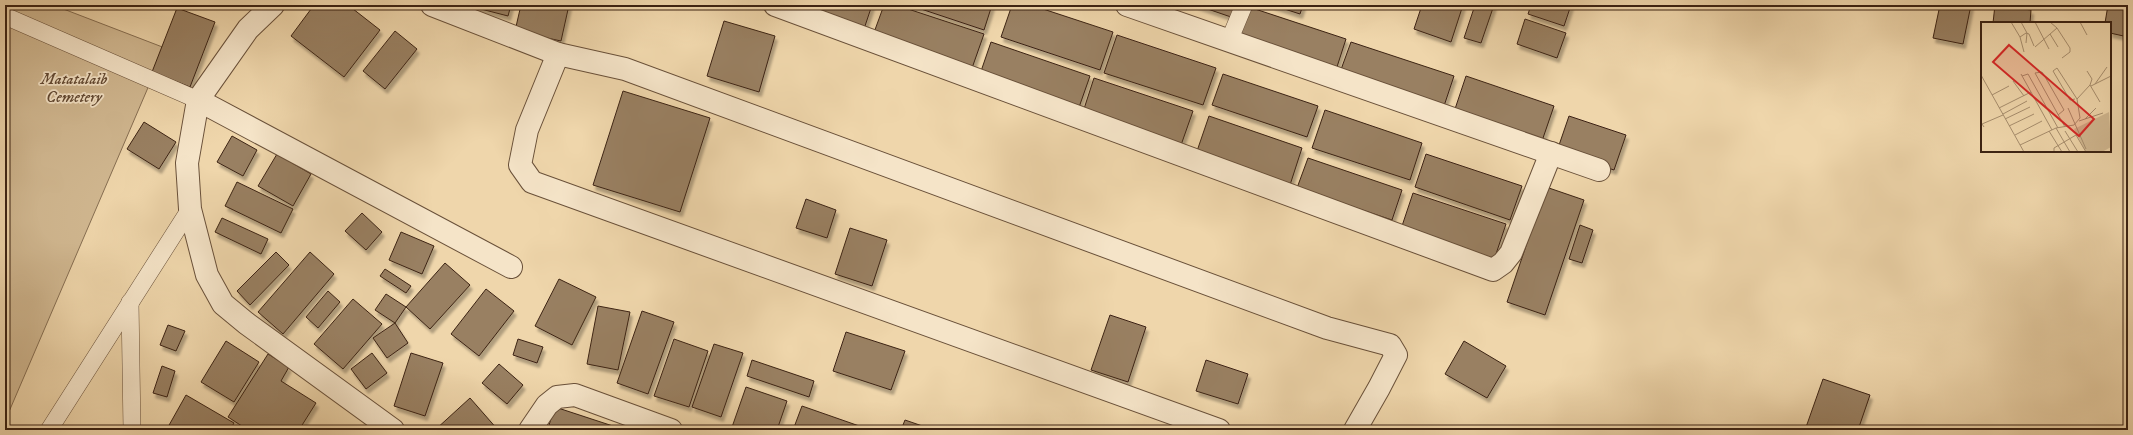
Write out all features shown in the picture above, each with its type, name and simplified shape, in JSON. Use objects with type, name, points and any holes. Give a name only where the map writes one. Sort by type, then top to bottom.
[{"type":"street","points":[[273,5],[248,29],[198,100],[187,163],[190,209],[207,275],[223,304],[246,323],[393,430]]},
{"type":"street","points":[[432,5],[558,54],[625,69],[1320,325],[1390,345],[1396,355],[1380,388],[1355,430]]},
{"type":"street","points":[[775,5],[1492,270],[1503,263],[1511,253],[1551,153]]},
{"type":"street","points":[[1127,5],[1598,170]]},
{"type":"street","points":[[558,54],[528,130],[520,165],[532,182],[1219,430]]},
{"type":"street","points":[[198,100],[511,267]]},
{"type":"street","points":[[530,430],[546,405],[557,397],[575,395],[671,430]]},
{"type":"lane","points":[[1229,41],[1244,5]]},
{"type":"lane","points":[[5,16],[198,100]]},
{"type":"lane","points":[[49,430],[190,209]]},
{"type":"lane","points":[[130,302],[132,430]]},
{"type":"green space","name":"Matatalaib Cemetery","points":[[5,5],[53,5],[165,48],[5,421]]},
{"type":"building","points":[[314,5],[348,5],[380,30],[344,77],[291,36]]},
{"type":"building","points":[[478,5],[511,5],[508,16],[477,8]]},
{"type":"building","points":[[521,5],[569,5],[561,41],[515,31]]},
{"type":"building","points":[[783,5],[872,5],[863,32]]},
{"type":"building","points":[[884,5],[896,5],[984,34],[971,71],[872,38]]},
{"type":"building","points":[[909,5],[992,5],[984,30]]},
{"type":"building","points":[[1012,5],[1031,5],[1113,32],[1100,70],[1001,37]]},
{"type":"building","points":[[1196,5],[1236,5],[1231,17]]},
{"type":"building","points":[[1272,5],[1303,5],[1300,14]]},
{"type":"building","points":[[1422,5],[1463,5],[1451,42],[1414,29]]},
{"type":"building","points":[[1475,5],[1494,5],[1481,43],[1464,38]]},
{"type":"building","points":[[1531,5],[1571,5],[1564,26],[1528,14]]},
{"type":"building","points":[[1940,5],[1971,5],[1963,44],[1933,38]]},
{"type":"building","points":[[1995,5],[2031,10],[2030,22],[1993,22]]},
{"type":"building","points":[[2108,5],[2128,5],[2128,37],[2111,33],[2111,22],[2105,22]]},
{"type":"building","points":[[1249,7],[1346,39],[1335,73],[1238,40]]},
{"type":"building","points":[[177,8],[215,22],[190,87],[152,72]]},
{"type":"building","points":[[1525,19],[1566,33],[1557,58],[1517,44]]},
{"type":"building","points":[[724,21],[775,36],[759,92],[707,76]]},
{"type":"building","points":[[395,31],[417,49],[385,89],[363,71]]},
{"type":"building","points":[[1117,35],[1216,68],[1203,105],[1104,73]]},
{"type":"building","points":[[991,42],[1090,76],[1077,113],[978,80]]},
{"type":"building","points":[[1351,42],[1454,76],[1443,109],[1339,75]]},
{"type":"building","points":[[1223,74],[1318,106],[1307,137],[1212,105]]},
{"type":"building","points":[[1466,76],[1554,106],[1542,141],[1454,112]]},
{"type":"building","points":[[1094,78],[1193,111],[1180,148],[1082,115]]},
{"type":"building","points":[[623,91],[710,118],[680,212],[593,185]]},
{"type":"building","points":[[1325,110],[1422,143],[1410,180],[1312,148]]},
{"type":"building","points":[[1209,116],[1302,148],[1290,185],[1196,154]]},
{"type":"building","points":[[1569,116],[1626,135],[1614,170],[1557,151]]},
{"type":"building","points":[[144,122],[176,142],[159,169],[127,149]]},
{"type":"building","points":[[232,136],[257,150],[243,176],[217,162]]},
{"type":"building","points":[[277,154],[311,174],[293,206],[258,186]]},
{"type":"building","points":[[1426,154],[1522,186],[1510,220],[1415,187]]},
{"type":"building","points":[[1308,158],[1402,190],[1392,220],[1297,188]]},
{"type":"building","points":[[237,182],[293,209],[281,233],[225,206]]},
{"type":"building","points":[[1546,187],[1584,200],[1545,315],[1507,302]]},
{"type":"building","points":[[1413,193],[1506,224],[1494,260],[1401,229]]},
{"type":"building","points":[[806,199],[836,210],[827,238],[796,228]]},
{"type":"building","points":[[362,213],[382,232],[366,250],[345,231]]},
{"type":"building","points":[[222,218],[268,239],[261,254],[215,232]]},
{"type":"building","points":[[1580,225],[1593,230],[1582,263],[1569,259]]},
{"type":"building","points":[[850,228],[887,240],[872,286],[835,274]]},
{"type":"building","points":[[401,232],[434,246],[422,274],[389,260]]},
{"type":"building","points":[[276,252],[289,265],[250,305],[237,291]]},
{"type":"building","points":[[310,252],[334,274],[283,334],[258,312]]},
{"type":"building","points":[[445,263],[470,285],[430,329],[406,307]]},
{"type":"building","points":[[385,269],[411,286],[406,293],[380,276]]},
{"type":"building","points":[[559,279],[596,297],[572,345],[535,326]]},
{"type":"building","points":[[486,289],[514,311],[479,356],[451,334]]},
{"type":"building","points":[[328,291],[340,302],[318,328],[306,317]]},
{"type":"building","points":[[386,294],[406,307],[395,323],[375,310]]},
{"type":"building","points":[[353,299],[382,324],[343,369],[314,344]]},
{"type":"building","points":[[598,306],[630,312],[618,370],[587,364]]},
{"type":"building","points":[[642,311],[674,322],[648,394],[617,383]]},
{"type":"building","points":[[1110,315],[1146,327],[1128,382],[1091,370]]},
{"type":"building","points":[[395,323],[408,343],[387,358],[373,338]]},
{"type":"building","points":[[168,325],[185,331],[176,351],[160,345]]},
{"type":"building","points":[[846,332],[905,351],[891,390],[833,371]]},
{"type":"building","points":[[518,339],[543,347],[537,363],[513,355]]},
{"type":"building","points":[[674,339],[708,351],[689,407],[654,396]]},
{"type":"building","points":[[226,341],[259,362],[234,402],[201,382]]},
{"type":"building","points":[[1464,341],[1506,366],[1487,398],[1445,374]]},
{"type":"building","points":[[714,344],[743,353],[721,417],[692,407]]},
{"type":"building","points":[[372,353],[387,373],[366,389],[351,369]]},
{"type":"building","points":[[411,353],[443,363],[425,416],[394,406]]},
{"type":"building","points":[[268,354],[289,367],[281,381],[316,403],[299,430],[248,430],[228,417]]},
{"type":"building","points":[[752,360],[814,381],[809,397],[747,376]]},
{"type":"building","points":[[1206,360],[1248,374],[1238,404],[1196,391]]},
{"type":"building","points":[[499,364],[523,385],[507,404],[482,383]]},
{"type":"building","points":[[162,366],[175,371],[167,397],[153,393]]},
{"type":"building","points":[[1823,379],[1870,395],[1858,430],[1805,430]]},
{"type":"building","points":[[746,387],[787,401],[777,430],[731,430]]},
{"type":"building","points":[[186,395],[234,423],[230,430],[174,430],[168,427]]},
{"type":"building","points":[[470,398],[498,430],[435,430]]},
{"type":"building","points":[[802,406],[865,428],[865,430],[793,430]]},
{"type":"building","points":[[555,407],[622,429],[554,430],[548,428]]},
{"type":"building","points":[[905,420],[934,430],[901,430]]}]
